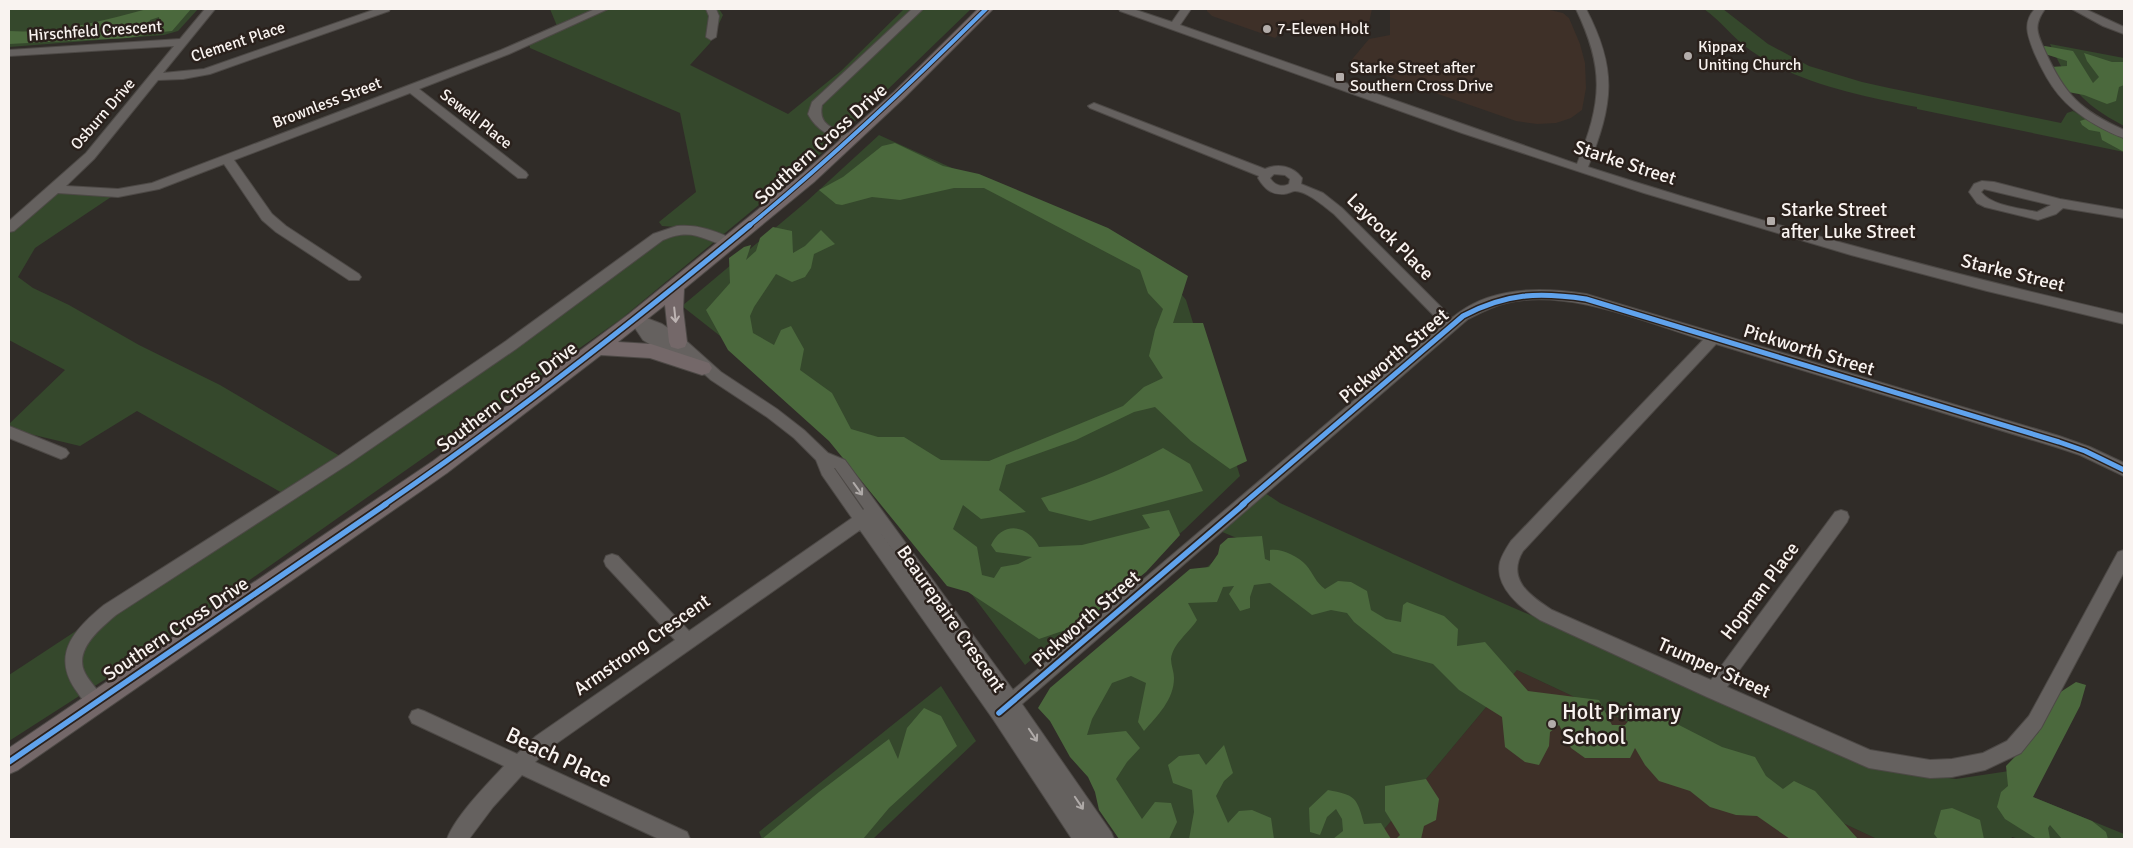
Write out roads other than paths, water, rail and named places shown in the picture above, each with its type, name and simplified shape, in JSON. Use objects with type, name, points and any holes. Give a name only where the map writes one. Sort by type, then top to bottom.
[{"type":"main road","name":"Southern Cross Drive","points":[[9,762],[440,467],[636,319],[808,178],[923,72],[986,9]]},
{"type":"main road","points":[[675,287],[674,309],[678,342]]},
{"type":"main road","points":[[598,348],[651,351],[709,372]]},
{"type":"street","name":"Osburn Drive","points":[[9,228],[90,156],[210,9]]},
{"type":"street","name":"Clement Place","points":[[155,77],[184,76],[206,72],[385,9]]},
{"type":"street","name":"Brownless Street","points":[[55,189],[102,193],[135,191],[175,180],[534,40],[602,9]]},
{"type":"street","points":[[711,9],[714,16],[712,37]]},
{"type":"street","name":"Southern Cross Drive","points":[[852,138],[821,126],[814,114],[816,104],[918,9]]},
{"type":"street","name":"Starke Street","points":[[1124,9],[1581,169],[1842,248],[2124,319]]},
{"type":"street","points":[[1174,26],[1186,9]]},
{"type":"street","points":[[1581,9],[1596,42],[1604,76],[1601,117],[1581,169]]},
{"type":"street","points":[[2040,9],[2032,20],[2030,27],[2054,82],[2080,108],[2124,134]]},
{"type":"street","points":[[2078,9],[2120,30]]},
{"type":"street","points":[[2120,30],[2108,32],[2124,39]]},
{"type":"street","name":"Hirschfeld Crescent","points":[[9,53],[183,42]]},
{"type":"street","name":"Sewell Place","points":[[410,88],[522,175]]},
{"type":"street","name":"Laycock Place","points":[[1094,106],[1266,174],[1275,170],[1288,171],[1296,178],[1295,186],[1319,196],[1338,211],[1452,326]]},
{"type":"street","points":[[227,159],[267,217],[281,229],[354,277]]},
{"type":"street","points":[[2060,203],[2052,211],[2038,216],[1989,204],[1979,198],[1975,192],[1978,187],[1994,186],[2060,203],[2124,214]]},
{"type":"street","name":"Southern Cross Drive","points":[[96,702],[75,672],[73,661],[77,647],[85,634],[110,610],[345,459],[511,345],[658,237],[672,231],[695,229],[730,243]]},
{"type":"street","name":"Pickworth Street","points":[[1005,708],[1463,316],[1492,301],[1514,296],[1553,294],[1586,299],[2058,442],[2085,451],[2124,470]]},
{"type":"street","name":"Beaurepaire Crescent","points":[[636,319],[657,328],[678,342],[709,372]]},
{"type":"street","name":"Beaurepaire Crescent","points":[[636,319],[648,336],[709,372],[779,418],[823,457],[827,471],[868,515],[1005,708],[1090,834]]},
{"type":"street","name":"Trumper Street","points":[[1714,337],[1517,546],[1508,563],[1512,584],[1526,602],[1546,616],[1869,759],[1930,769],[1952,768],[1985,761],[2014,747],[2035,722],[2124,556]]},
{"type":"street","points":[[9,432],[61,453]]},
{"type":"street","name":"Armstrong Crescent","points":[[457,839],[494,791],[518,764],[571,721],[868,515]]},
{"type":"street","name":"Hopman Place","points":[[1713,690],[1842,517]]},
{"type":"street","points":[[612,561],[687,640]]},
{"type":"street","name":"Beach Place","points":[[418,717],[680,839]]},
{"type":"place","name":"7-Eleven Holt","points":[[1267,29]]},
{"type":"place","name":"Kippax Uniting Church","points":[[1688,56]]},
{"type":"place","name":"Starke Street after Southern Cross Drive","points":[[1340,77]]},
{"type":"place","name":"Starke Street after Luke Street","points":[[1771,221]]},
{"type":"place","name":"Holt Primary School","points":[[1552,724]]}]
